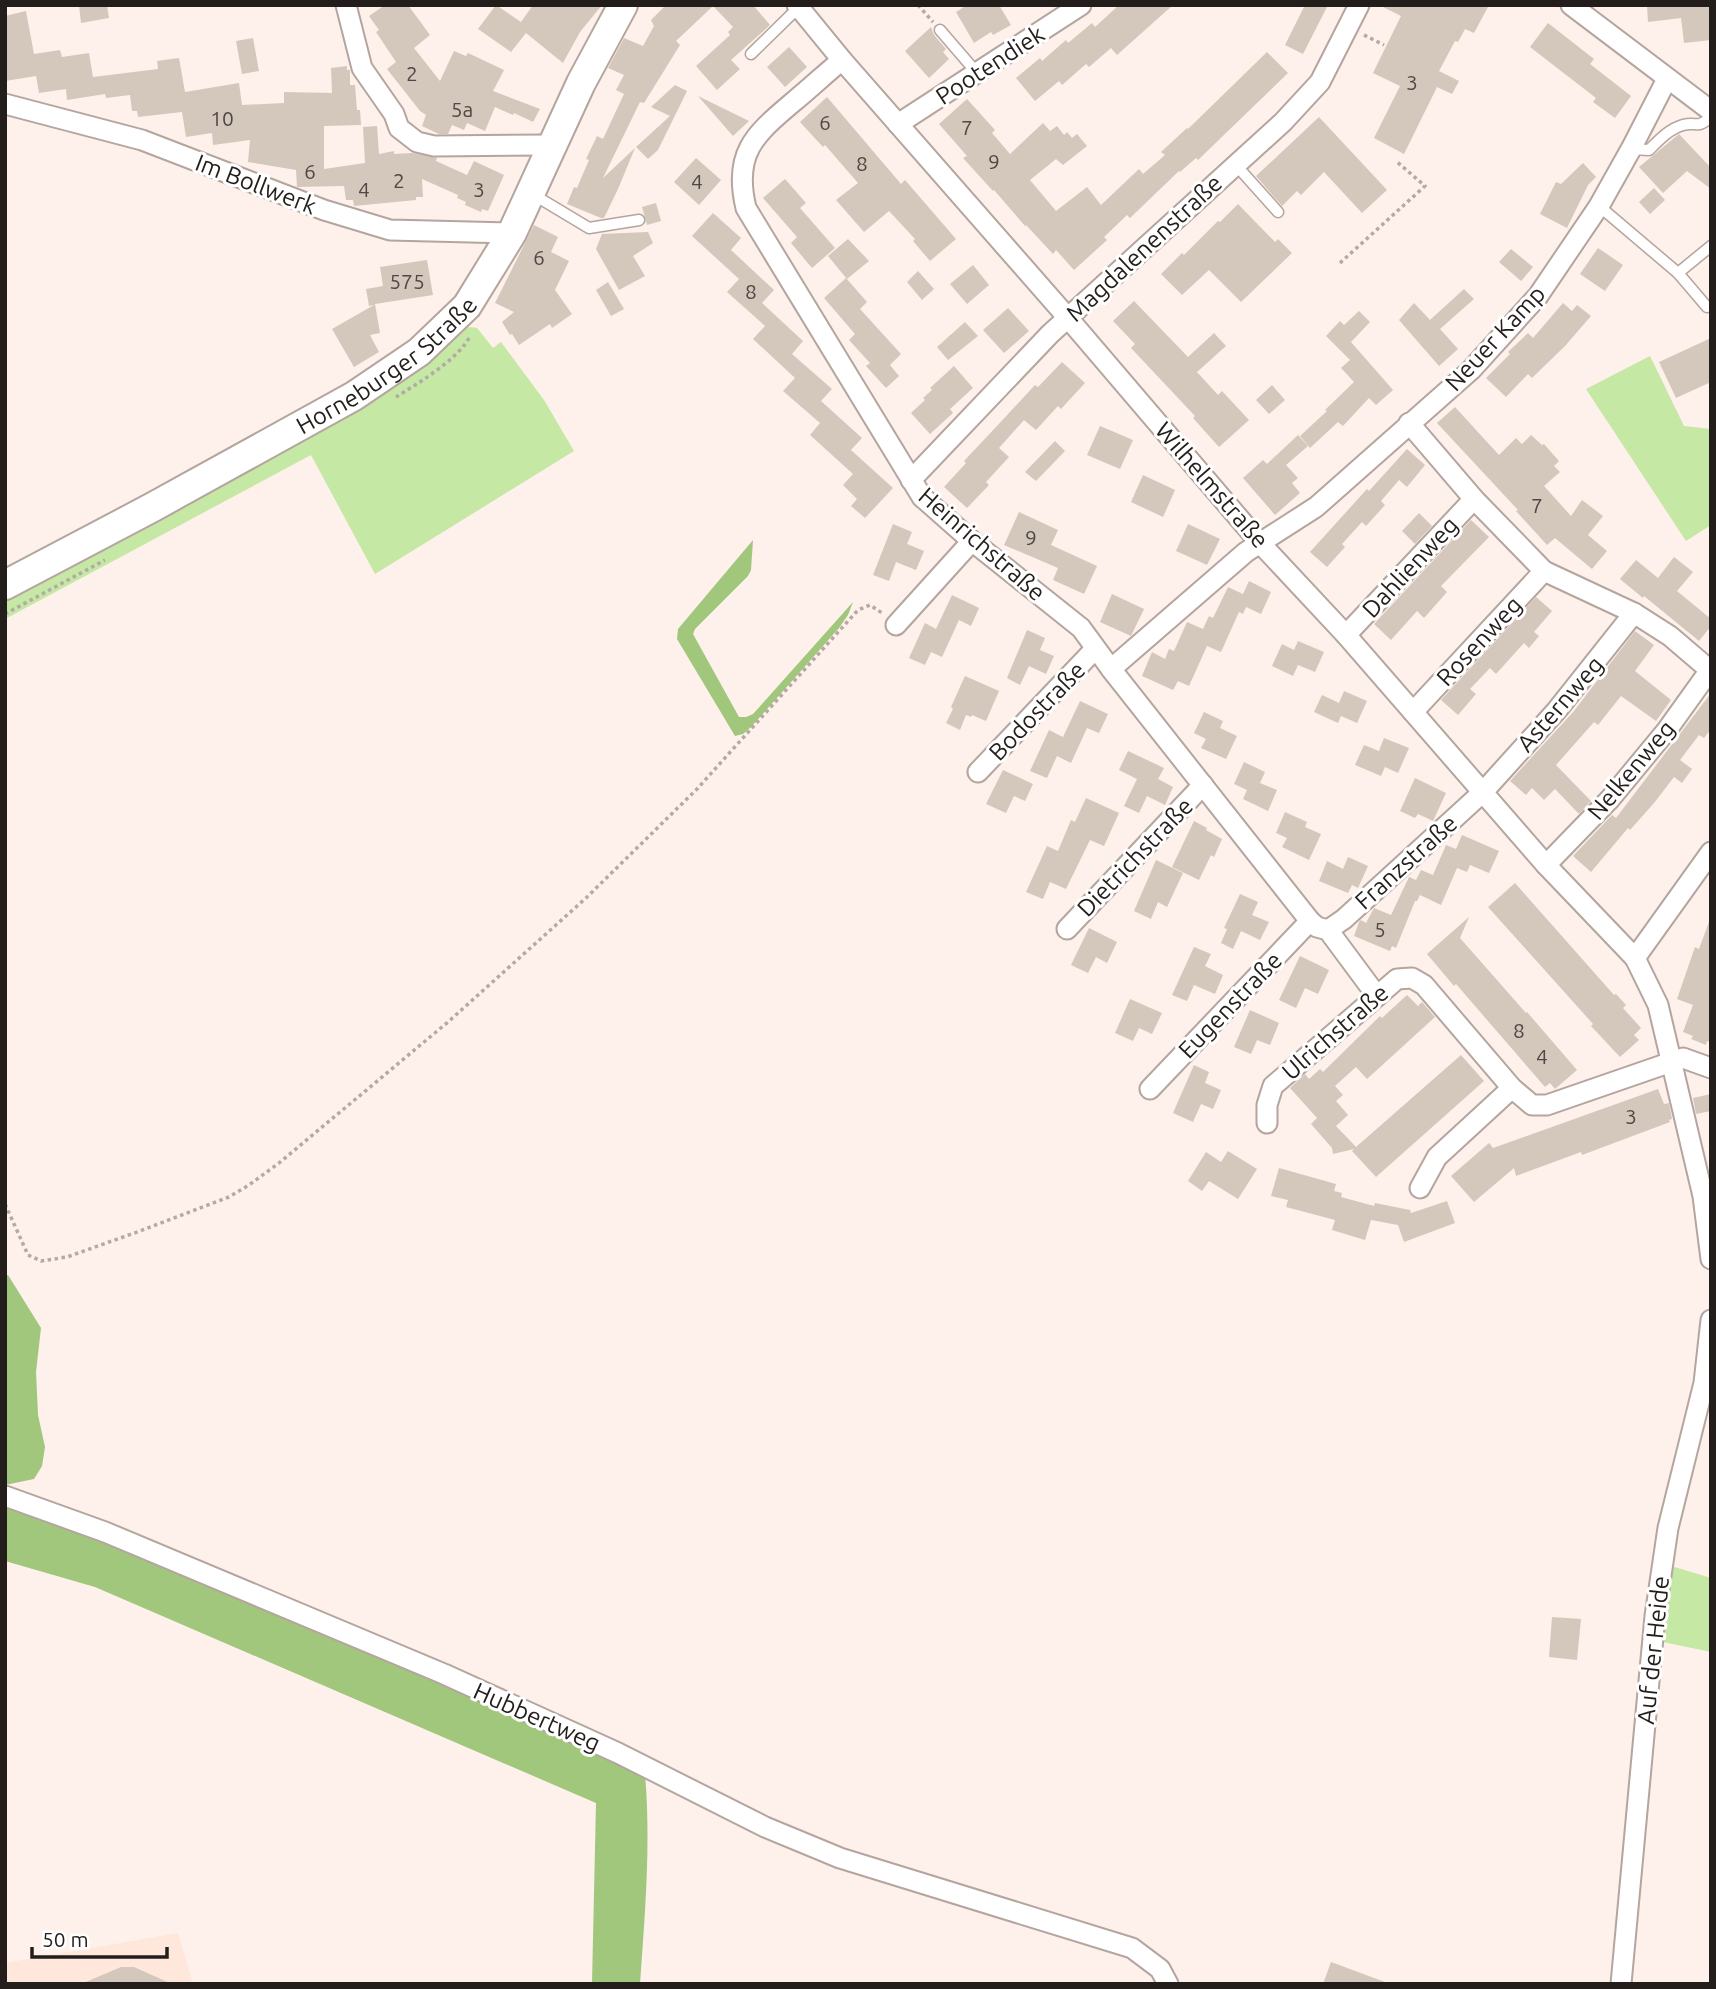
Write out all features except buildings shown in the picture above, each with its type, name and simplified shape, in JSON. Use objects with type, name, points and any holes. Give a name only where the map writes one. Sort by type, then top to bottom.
[{"type":"street","points":[[346,5],[362,68],[394,114],[399,128],[408,136],[417,142],[434,146],[552,145]]},
{"type":"street","name":"Horneburger Straße","points":[[5,585],[355,396],[419,352],[467,306],[512,233],[587,71],[623,5]]},
{"type":"street","name":"Magdalenenstraße","points":[[911,480],[1050,334],[1283,122],[1320,82],[1359,5]]},
{"type":"street","points":[[1571,5],[1711,111]]},
{"type":"street","name":"Wilhelmstraße","points":[[798,6],[1261,544],[1346,635],[1546,864],[1635,958]]},
{"type":"street","name":"Pootendiek","points":[[898,124],[1077,7]]},
{"type":"street","name":"Heinrichstraße","points":[[842,60],[762,128],[749,148],[742,171],[742,191],[746,208],[922,497],[972,541],[1081,628],[1203,785],[1377,996]]},
{"type":"street","name":"Neuer Kamp","points":[[1111,669],[1246,552],[1315,506],[1471,370],[1538,296],[1599,206],[1667,79]]},
{"type":"street","name":"Im Bollwerk","points":[[5,104],[142,139],[324,210],[390,230],[512,233]]},
{"type":"street","points":[[1409,423],[1474,499],[1544,571],[1634,613],[1670,636],[1710,670]]},
{"type":"street","name":"Dahlienweg","points":[[1346,635],[1474,499]]},
{"type":"street","points":[[896,625],[972,541]]},
{"type":"street","name":"Rosenweg","points":[[1413,712],[1544,571]]},
{"type":"street","name":"Asternweg","points":[[1483,792],[1557,710],[1634,613]]},
{"type":"street","name":"Bodostraße","points":[[978,772],[1095,649]]},
{"type":"street","name":"Nelkenweg","points":[[1546,864],[1610,799],[1667,730],[1710,670]]},
{"type":"street","name":"Dietrichstraße","points":[[1067,929],[1203,785]]},
{"type":"street","name":"Franzstraße","points":[[1319,926],[1344,919],[1483,792]]},
{"type":"street","points":[[1711,852],[1635,958],[1658,1005],[1703,1196],[1711,1259]]},
{"type":"street","name":"Eugenstraße","points":[[1150,1089],[1319,926]]},
{"type":"street","name":"Ulrichstraße","points":[[1267,1123],[1267,1105],[1273,1086],[1397,978],[1412,978],[1424,985],[1512,1088],[1532,1105],[1547,1105],[1670,1062]]},
{"type":"street","points":[[1670,1062],[1683,1058],[1711,1068]]},
{"type":"street","points":[[1420,1188],[1437,1157],[1512,1088]]},
{"type":"street","name":"Auf der Heide","points":[[1621,1984],[1655,1616],[1668,1528],[1704,1383],[1711,1320]]},
{"type":"street","name":"Hubbertweg","points":[[5,1496],[105,1532],[444,1674],[618,1753],[765,1827],[839,1858],[1132,1948],[1160,1969],[1168,1984]]},
{"type":"lane","points":[[751,54],[798,6]]},
{"type":"lane","points":[[940,30],[977,73]]},
{"type":"lane","points":[[1631,149],[1649,150],[1668,132],[1684,125],[1701,125],[1711,117]]},
{"type":"lane","points":[[1234,164],[1278,212]]},
{"type":"lane","points":[[530,193],[589,228],[639,220]]},
{"type":"lane","points":[[1599,206],[1678,273],[1707,307]]},
{"type":"lane","points":[[1678,273],[1711,246]]},
{"type":"path","points":[[918,5],[940,30]]},
{"type":"path","points":[[1340,263],[1425,186],[1396,161]]},
{"type":"path","points":[[5,1204],[28,1255],[41,1261],[67,1257],[140,1231],[229,1197],[249,1185],[448,1022],[586,898],[697,789],[858,610],[870,605],[896,625]]},
{"type":"shaded area","points":[[178,1933],[193,1984],[5,1984],[5,1963]]},
{"type":"green space","points":[[477,328],[493,348],[501,342],[544,400],[574,451],[375,574],[311,455],[5,619],[5,586],[461,329]]},
{"type":"green space","points":[[1650,356],[1684,426],[1711,429],[1711,525],[1686,541],[1586,389]]},
{"type":"green space","points":[[753,540],[751,570],[748,576],[693,634],[739,717],[753,714],[853,602],[839,628],[751,727],[743,734],[735,736],[677,639],[678,629]]},
{"type":"green space","points":[[8,1275],[41,1328],[36,1372],[38,1415],[45,1447],[42,1466],[34,1479],[5,1485],[5,1276]]},
{"type":"green space","points":[[5,1500],[251,1598],[645,1774],[647,1852],[640,1984],[592,1984],[596,1803],[95,1587],[5,1561]]},
{"type":"green space","points":[[1668,1565],[1711,1578],[1711,1652],[1658,1641]]}]
